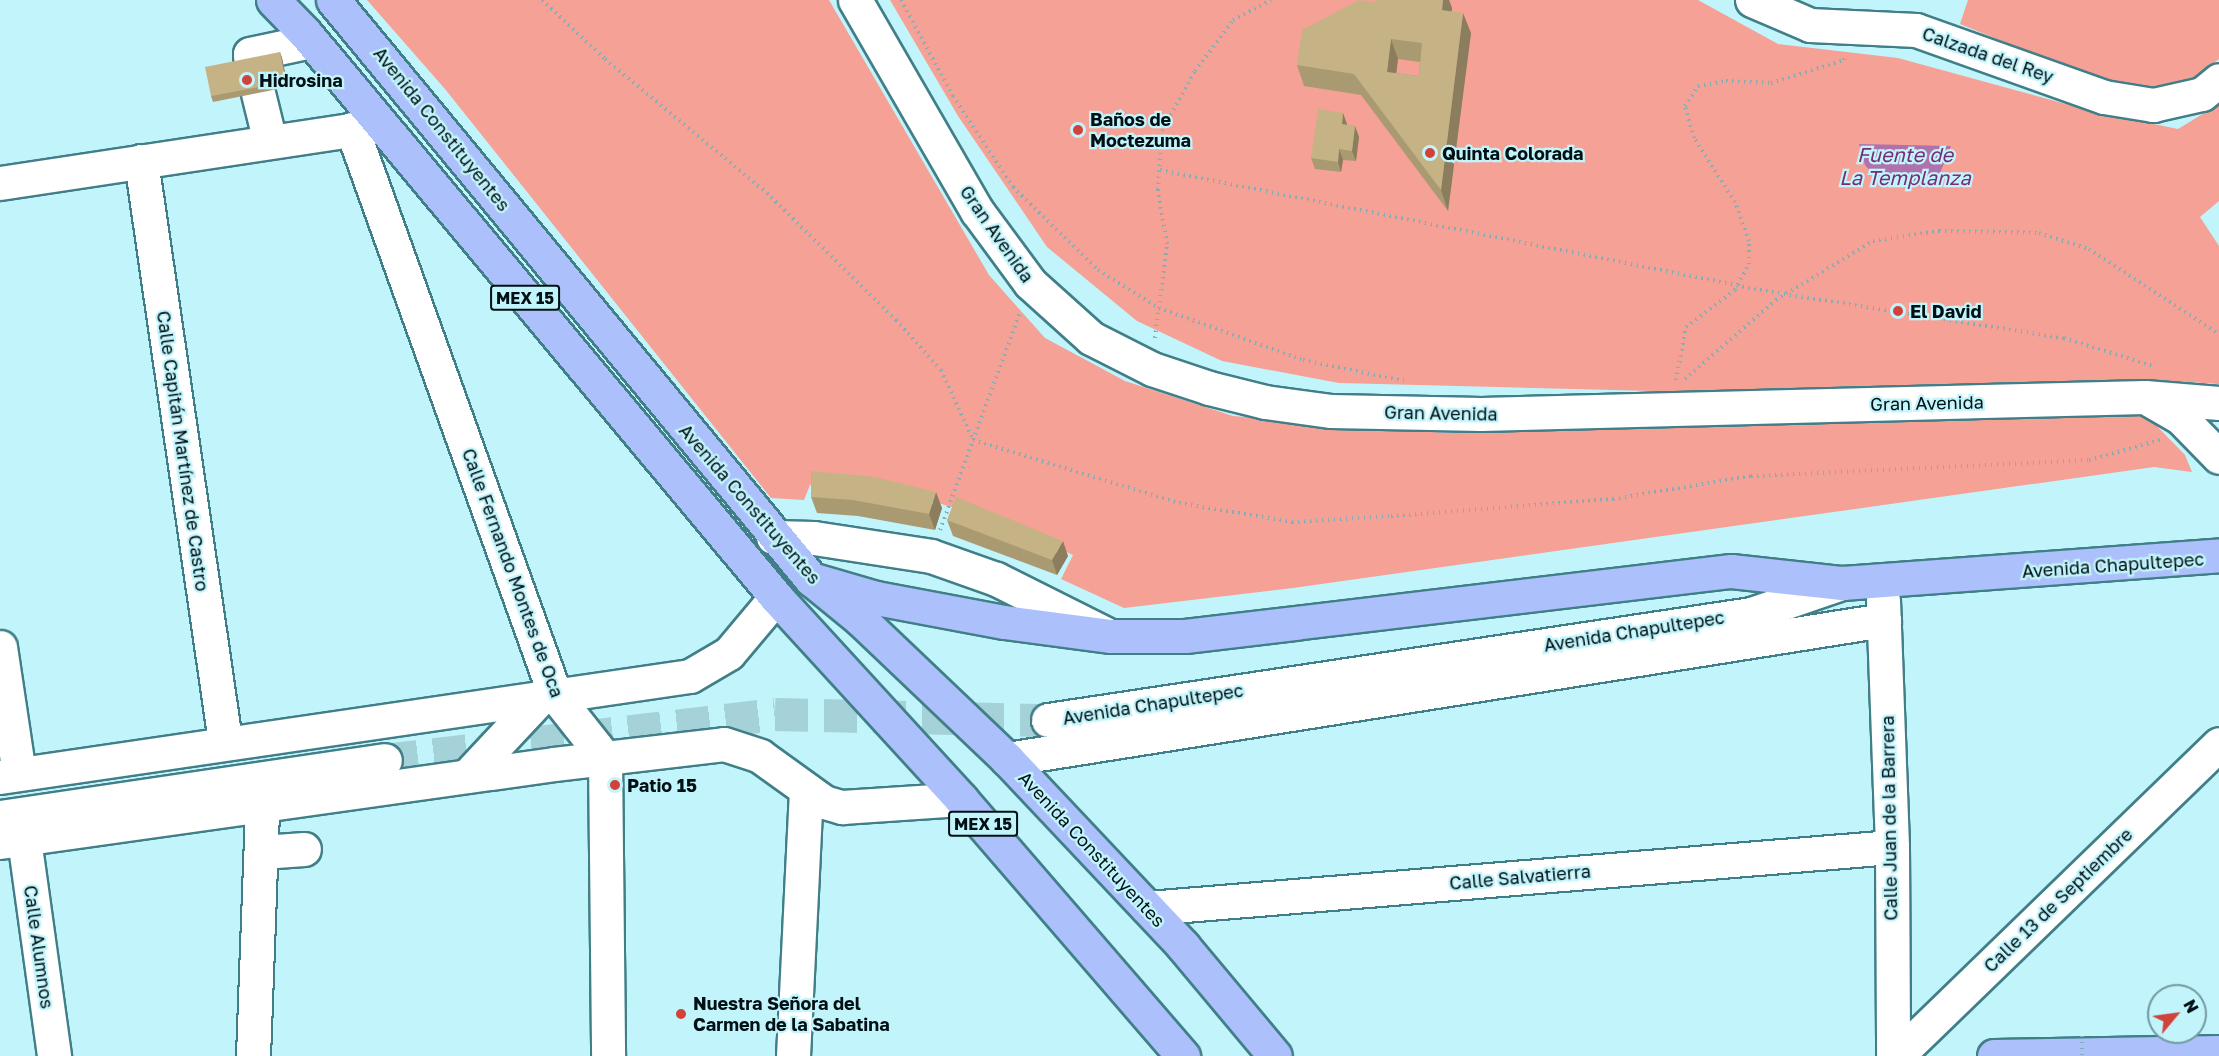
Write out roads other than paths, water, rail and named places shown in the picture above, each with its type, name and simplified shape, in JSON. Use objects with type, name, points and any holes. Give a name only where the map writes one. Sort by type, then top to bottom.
[{"type":"main road","name":"MEX 15","points":[[273,0],[311,41],[367,127],[776,597],[961,799],[1182,1056]]},
{"type":"main road","name":"Avenida Constituyentes","points":[[333,0],[361,29],[773,537],[811,579],[860,619],[1007,759],[1148,908],[1275,1056]]},
{"type":"main road","name":"Avenida Chapultepec","points":[[1842,583],[2214,558]]},
{"type":"main road","points":[[811,579],[876,598],[1004,622],[1111,636],[1185,636],[1731,571],[1842,583]]},
{"type":"main road","points":[[1994,1056],[2219,1052]]},
{"type":"street","name":"Gran Avenida","points":[[855,0],[977,211],[1030,283],[1091,338],[1152,369],[1265,402],[1331,411],[1481,414],[2145,397],[2219,403]]},
{"type":"street","name":"Calzada del Rey","points":[[1752,0],[1810,25],[1916,30],[2104,97],[2153,105],[2202,94],[2219,80]]},
{"type":"street","points":[[270,142],[250,54],[311,41]]},
{"type":"street","points":[[0,183],[367,127]]},
{"type":"street","name":"Calle Fernando Montes de Oca","points":[[367,127],[548,696],[605,758]]},
{"type":"street","name":"Calle Capitán Martínez de Castro","points":[[141,161],[225,741]]},
{"type":"street","points":[[2145,397],[2181,418],[2219,457]]},
{"type":"street","points":[[773,537],[814,538],[931,556],[996,579],[1111,636]]},
{"type":"street","name":"Calle Juan de la Barrera","points":[[1882,580],[1892,847],[1895,1056]]},
{"type":"street","name":"Avenida Chapultepec","points":[[1048,720],[1751,614],[1842,583]]},
{"type":"street","points":[[0,647],[9,775],[225,741],[690,676],[729,653],[776,597]]},
{"type":"street","name":"Avenida Chapultepec","points":[[1007,759],[1884,620]]},
{"type":"street","points":[[467,776],[548,696]]},
{"type":"street","points":[[12,841],[467,776],[724,744],[760,756],[806,790],[842,807],[961,799]]},
{"type":"street","name":"Calle 13 de Septiembre","points":[[1895,1056],[2219,744]]},
{"type":"street","points":[[605,758],[608,1056]]},
{"type":"street","points":[[0,817],[385,760]]},
{"type":"street","points":[[793,1056],[806,790]]},
{"type":"street","points":[[253,1056],[262,805]]},
{"type":"street","name":"Calle Alumnos","points":[[12,841],[54,1056]]},
{"type":"street","name":"Calle Salvatierra","points":[[1148,908],[1892,847]]},
{"type":"street","points":[[262,852],[304,849]]},
{"type":"water","name":"Fuente de La Templanza","points":[[1859,144],[1951,146],[1940,173],[1917,187],[1906,188],[1876,178],[1865,165]]},
{"type":"tunnel","points":[[385,760],[775,714],[1048,720]]},
{"type":"place","name":"Hidrosina","points":[[247,80]]},
{"type":"place","name":"Baños de Moctezuma","points":[[1078,130]]},
{"type":"place","name":"Quinta Colorada","points":[[1430,153]]},
{"type":"place","name":"El David","points":[[1898,311]]},
{"type":"place","name":"Patio 15","points":[[615,785]]},
{"type":"place","name":"Nuestra Señora del Carmen de la Sabatina","points":[[681,1014]]}]
